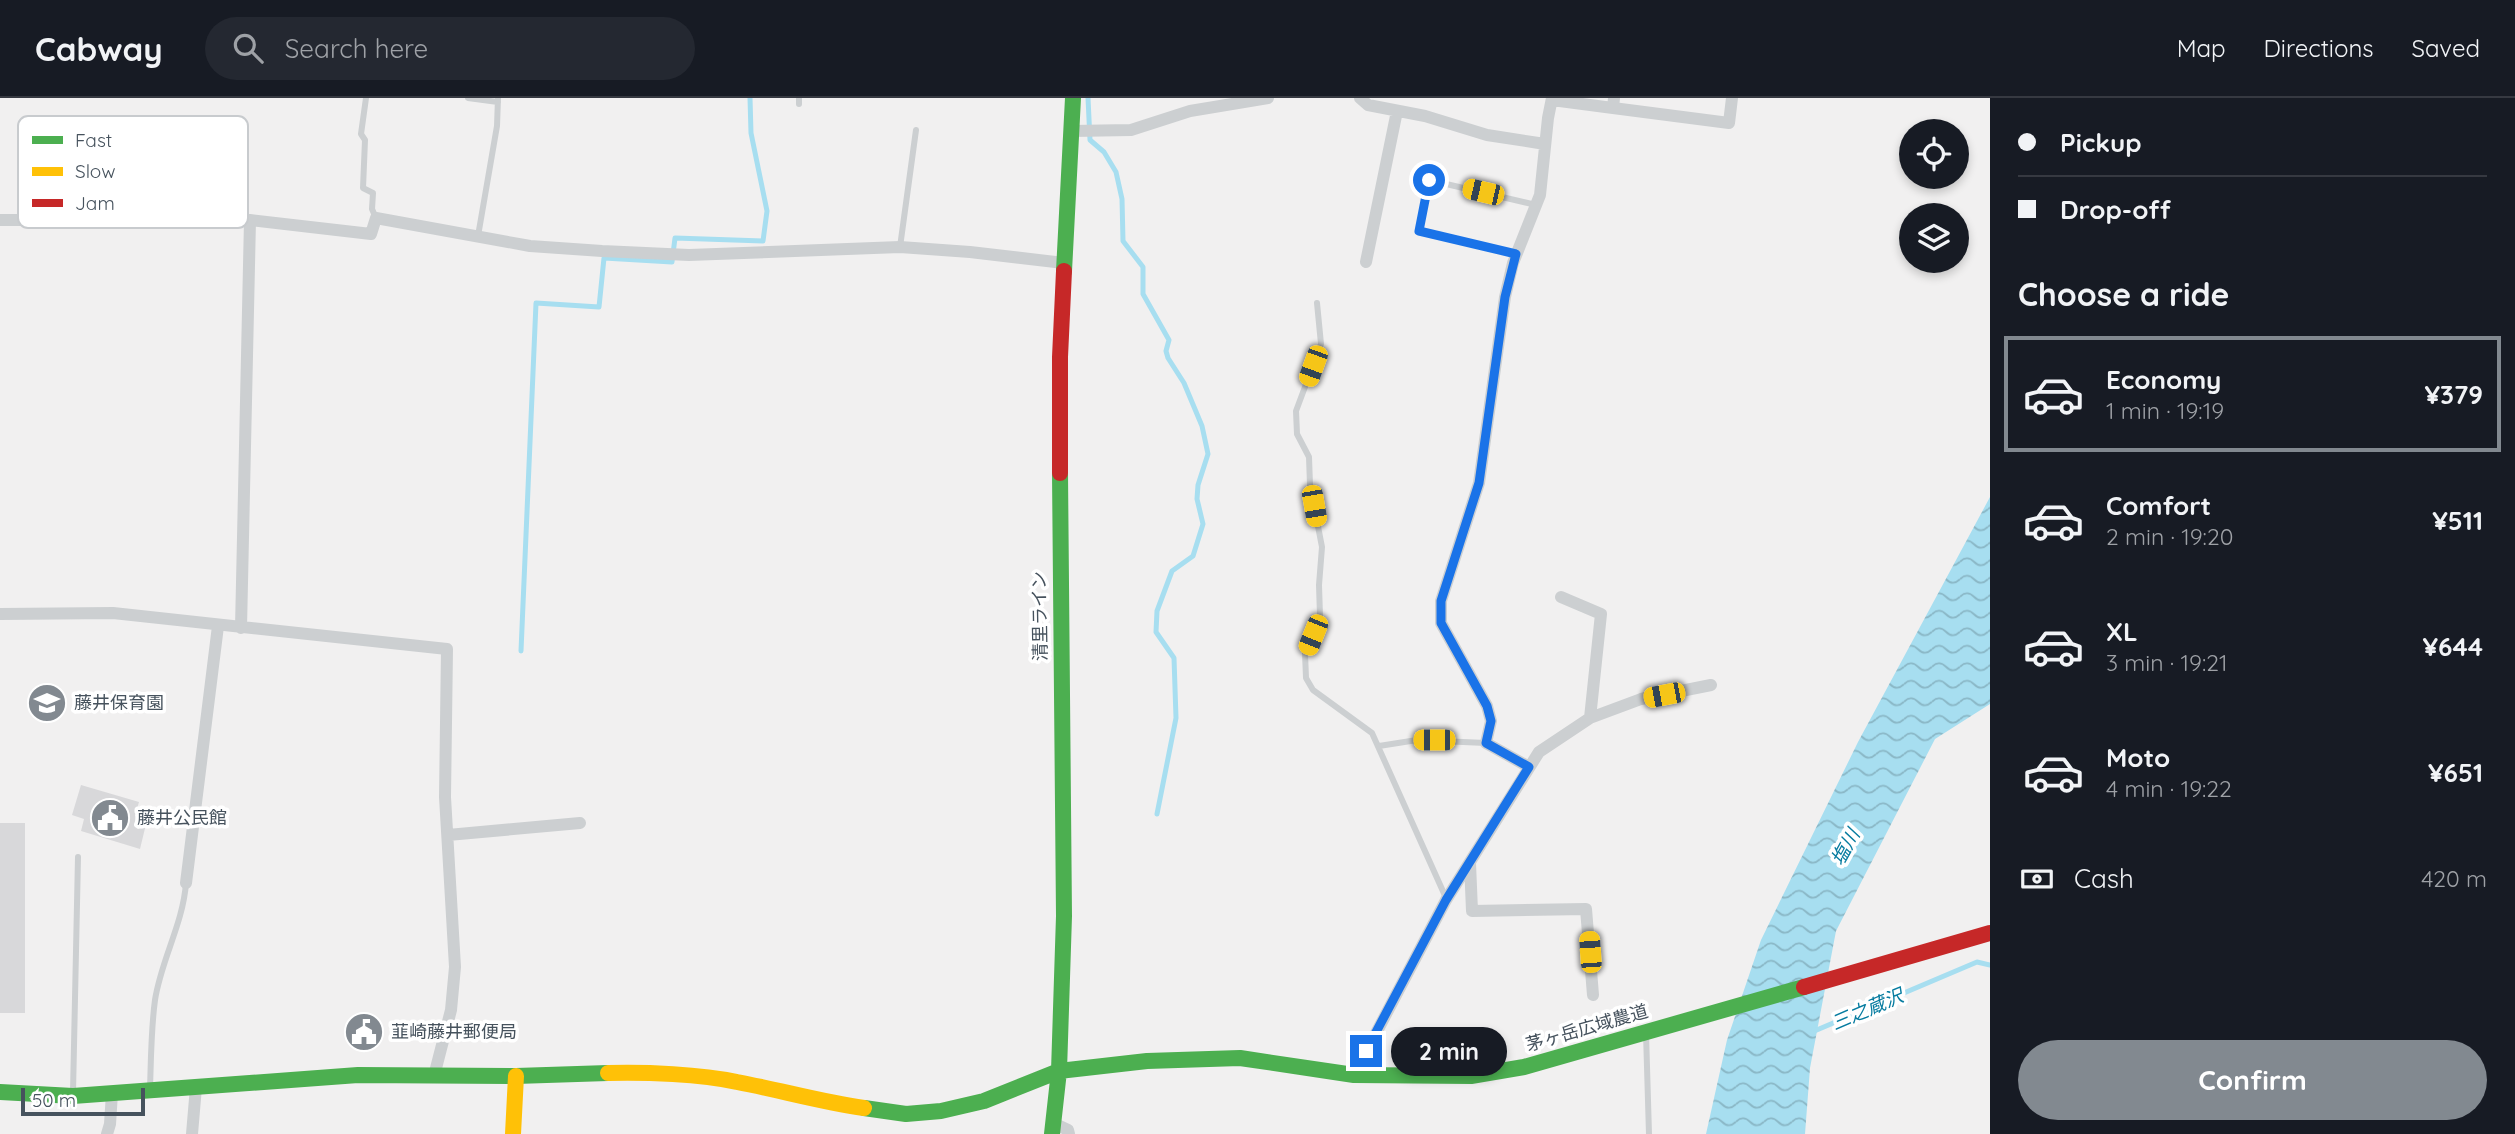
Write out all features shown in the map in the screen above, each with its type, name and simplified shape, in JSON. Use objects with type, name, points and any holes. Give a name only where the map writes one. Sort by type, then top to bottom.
[{"type":"main road","name":"清里ライン","points":[[1053,1128],[1059,1071],[1064,916],[1059,449],[1073,98]]},
{"type":"main road","name":"茅ヶ岳広域農道","points":[[0,1091],[73,1096],[358,1075],[516,1076],[636,1072],[734,1081],[868,1110],[906,1114],[942,1111],[985,1101],[1059,1071],[1147,1061],[1240,1058],[1354,1075],[1471,1076],[1524,1067],[1990,933]]},
{"type":"main road","points":[[513,1134],[516,1076]]},
{"type":"street","points":[[1072,131],[1131,130],[1190,111],[1268,98]]},
{"type":"street","points":[[1360,98],[1368,105],[1487,135],[1545,144]]},
{"type":"street","points":[[1529,767],[1486,743],[1491,721],[1487,706],[1441,623],[1441,601],[1479,483],[1505,297],[1516,254],[1540,195],[1552,99],[1614,103],[1729,123],[1732,98]]},
{"type":"street","points":[[1366,262],[1396,111]]},
{"type":"street","points":[[241,628],[250,220],[372,234],[376,218],[530,246],[689,255],[900,247],[1065,263]]},
{"type":"street","points":[[0,220],[18,220]]},
{"type":"street","points":[[1561,597],[1601,614],[1590,719]]},
{"type":"street","points":[[0,614],[113,613],[447,649],[444,797],[455,967],[451,1010],[434,1076]]},
{"type":"street","points":[[186,883],[218,626]]},
{"type":"street","points":[[1354,1075],[1446,900],[1539,752],[1590,719],[1641,699],[1711,685]]},
{"type":"street","points":[[448,835],[580,823]]},
{"type":"street","points":[[1470,863],[1472,912],[1587,909],[1593,995]]},
{"type":"street","points":[[192,1134],[196,1087]]},
{"type":"street","points":[[107,1134],[112,1093]]},
{"type":"street","points":[[1053,1128],[1068,1130],[1069,1134]]},
{"type":"lane","points":[[366,98],[360,134],[365,141],[363,188],[373,192],[372,209],[376,218]]},
{"type":"lane","points":[[468,98],[498,100],[497,126],[478,236]]},
{"type":"lane","points":[[900,247],[916,130]]},
{"type":"lane","points":[[1516,254],[1419,231],[1429,180],[1536,205]]},
{"type":"lane","points":[[1317,303],[1321,344],[1297,411],[1297,433],[1310,457],[1310,485],[1322,547],[1320,617],[1305,653],[1307,678],[1313,690],[1371,733],[1446,900]]},
{"type":"lane","points":[[1379,746],[1417,740],[1486,743]]},
{"type":"lane","points":[[73,1096],[78,857]]},
{"type":"lane","points":[[150,1090],[155,1001],[164,961],[184,902],[186,883]]},
{"type":"lane","points":[[1648,1134],[1651,1030]]},
{"type":"water","name":"塩川","points":[[1990,497],[1990,704],[1935,739],[1836,931],[1810,1068],[1805,1134],[1706,1134],[1727,1040],[1761,940],[1858,742]]},
{"type":"building","name":"藤井公民館","points":[[81,785],[139,802],[135,816],[147,820],[140,849],[81,831],[84,819],[72,815]]},
{"type":"building","points":[[0,823],[25,823],[25,1013],[0,1013]]},
{"type":"building","name":"韮崎藤井郵便局","points":[[377,1019],[377,1045],[352,1046],[351,1020]]},
{"type":"waterway","points":[[521,651],[536,303],[599,307],[604,258],[672,262],[675,238],[763,241],[767,211],[751,133],[750,98]]},
{"type":"waterway","points":[[1088,98],[1090,140],[1104,152],[1116,172],[1122,199],[1123,241],[1143,267],[1143,294],[1169,340],[1166,351],[1168,358],[1184,383],[1202,426],[1208,454],[1198,485],[1197,499],[1203,524],[1193,556],[1172,571],[1157,611],[1156,632],[1174,658],[1176,718],[1157,814]]},
{"type":"waterway","name":"三之蔵沢","points":[[1812,1032],[1977,962],[1990,965]]},
{"type":"traffic: fast","points":[[1064,271],[1073,98]]},
{"type":"traffic: fast","points":[[1052,1134],[1059,1071],[1064,916],[1060,473]]},
{"type":"traffic: fast","points":[[864,1108],[906,1114],[941,1111],[984,1101],[1059,1071],[1147,1061],[1240,1058],[1354,1075],[1471,1076],[1524,1067],[1804,987]]},
{"type":"traffic: fast","points":[[0,1092],[73,1096],[358,1075],[516,1076],[608,1073]]},
{"type":"traffic: slow","points":[[608,1073],[707,1077],[864,1108]]},
{"type":"traffic: slow","points":[[513,1134],[516,1076]]},
{"type":"traffic: jam","points":[[1060,473],[1060,357],[1064,271]]},
{"type":"traffic: jam","points":[[1804,987],[1990,933]]},
{"type":"place","name":"藤井保育園","points":[[47,703]]},
{"type":"place","name":"藤井公民館","points":[[110,818]]},
{"type":"place","name":"韮崎藤井郵便局","points":[[364,1032]]},
{"type":"route","points":[[1366,1051],[1446,900],[1529,767],[1486,743],[1491,721],[1487,706],[1441,623],[1441,601],[1479,483],[1505,297],[1516,254],[1419,231],[1429,180]]}]
